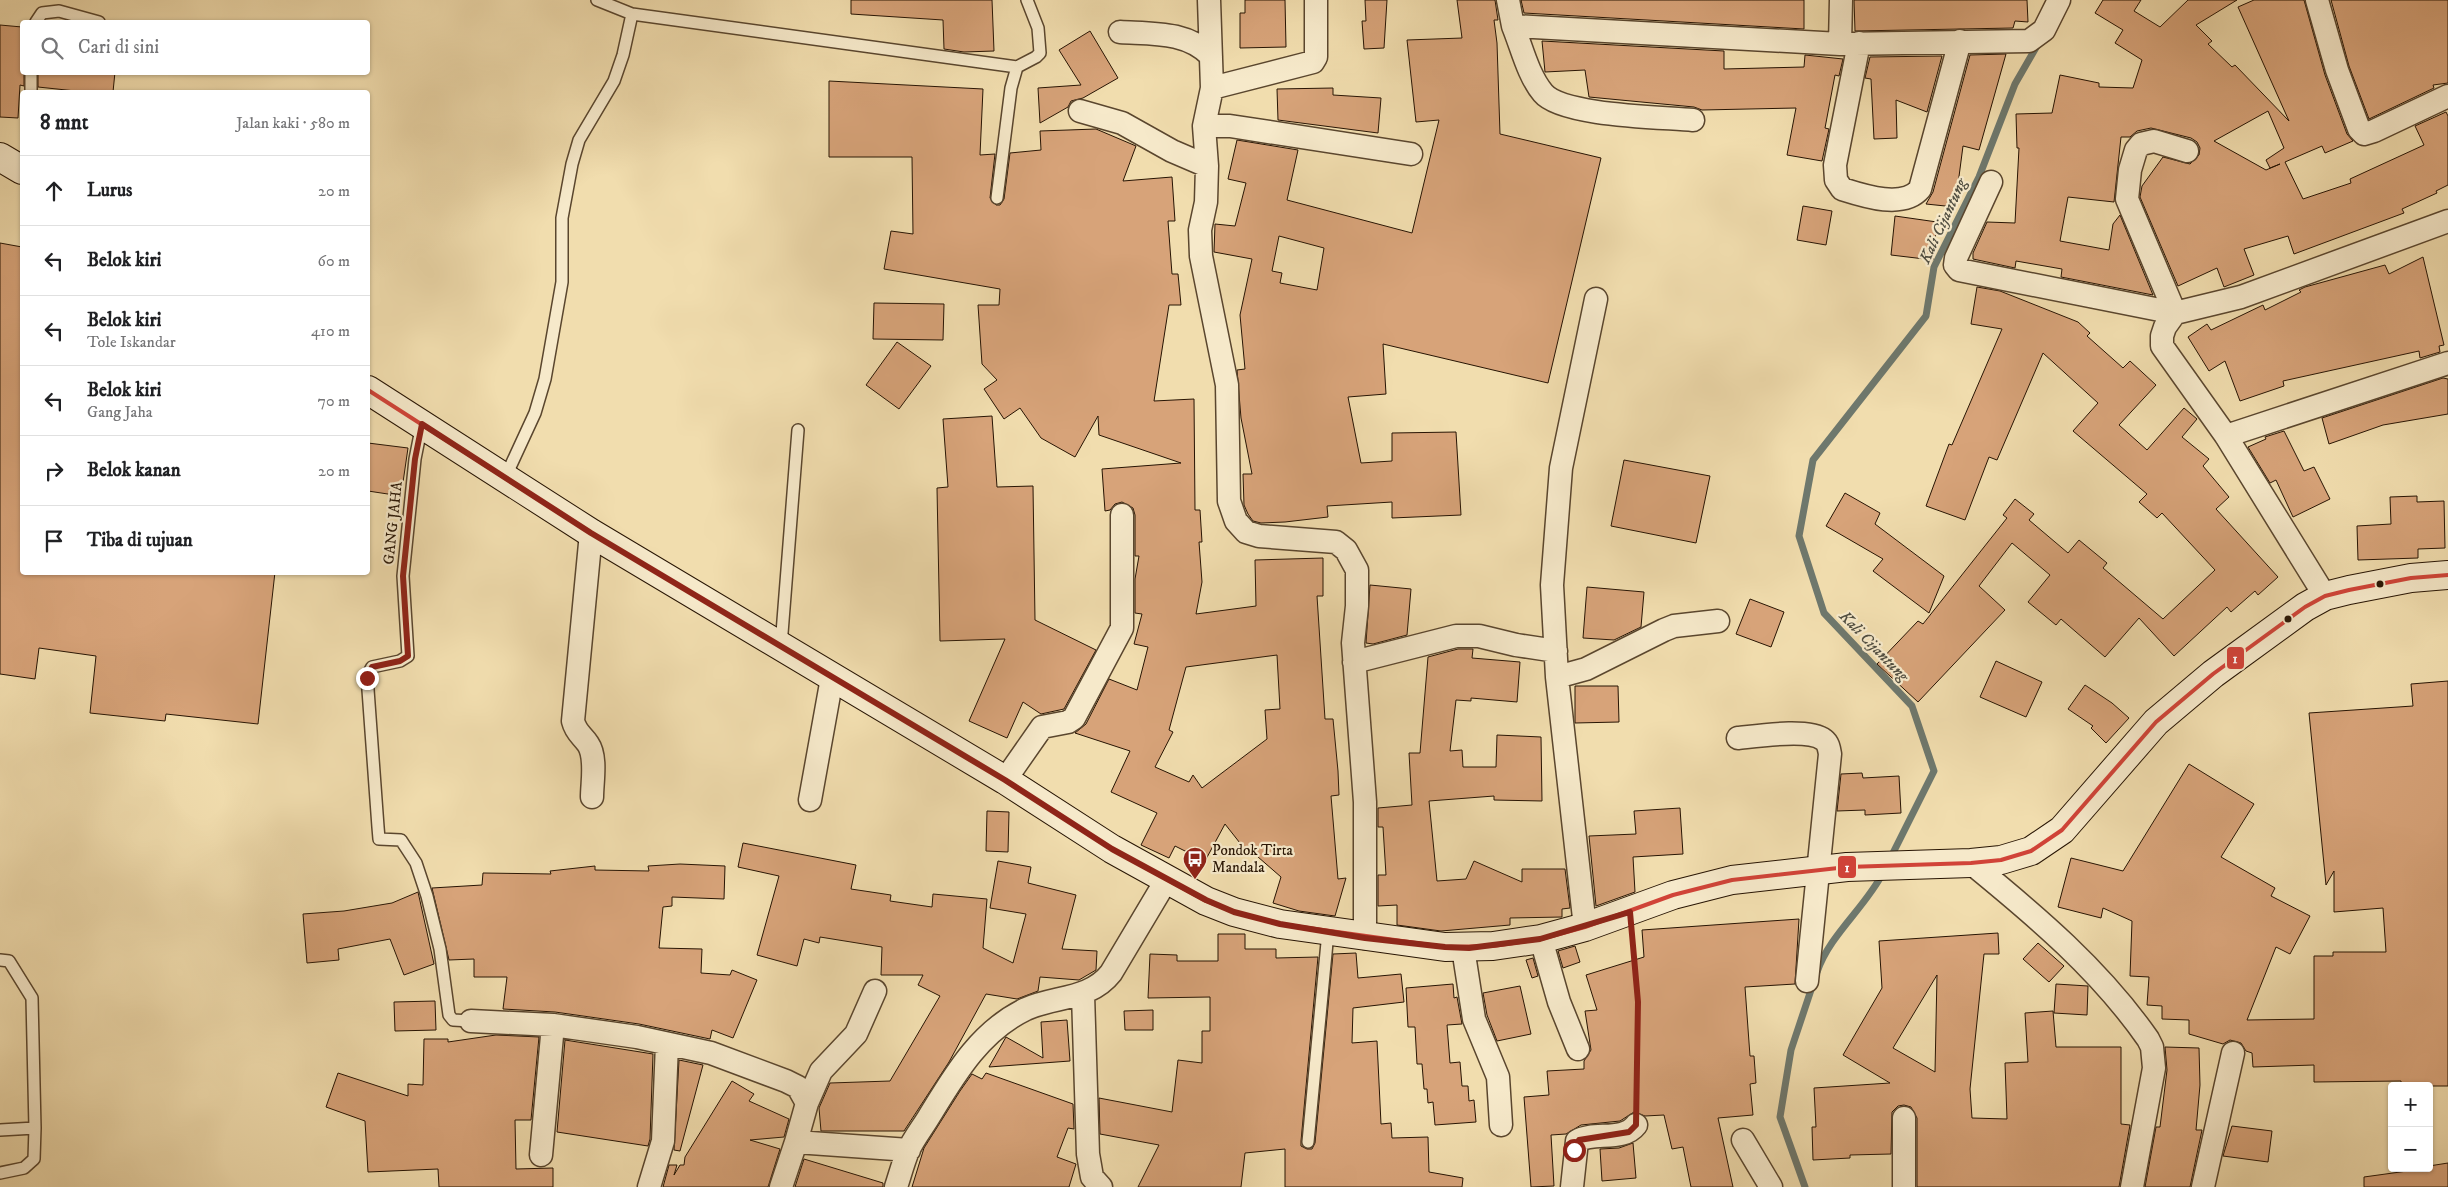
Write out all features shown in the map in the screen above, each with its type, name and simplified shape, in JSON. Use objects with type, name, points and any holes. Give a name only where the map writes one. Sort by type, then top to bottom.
[{"type":"main road","points":[[370,391],[591,533],[780,648],[1005,780],[1104,844],[1206,900],[1234,912],[1280,924],[1365,938],[1463,948],[1540,939],[1585,927],[1673,895],[1732,880],[1818,869],[1960,864],[2017,856],[2041,846],[2052,838],[2071,820],[2156,722],[2213,674],[2268,632],[2325,596],[2387,582],[2448,575]]},
{"type":"street","points":[[1209,0],[1212,88],[1204,126],[1207,166],[1206,202],[1200,230],[1201,256],[1227,385],[1229,501],[1236,521],[1241,528],[1254,535],[1336,542],[1346,550],[1355,564],[1358,584],[1353,643],[1365,802],[1365,938]]},
{"type":"street","points":[[1212,88],[1314,62],[1316,58],[1316,0]]},
{"type":"street","points":[[1508,0],[1513,26],[1536,82],[1544,95],[1559,104],[1610,113],[1693,120]]},
{"type":"street","points":[[1841,0],[1849,43],[1835,165],[1836,180],[1842,189],[1896,199],[1913,196],[1920,189],[1960,41]]},
{"type":"street","points":[[1513,26],[1849,43],[2029,40],[2044,30],[2059,0]]},
{"type":"street","points":[[2317,0],[2337,70],[2359,129],[2364,134],[2374,132],[2448,96]]},
{"type":"street","points":[[1120,32],[1182,38],[1204,49],[1211,56]]},
{"type":"street","points":[[1080,111],[1122,123],[1172,151],[1207,166]]},
{"type":"street","points":[[1204,126],[1230,126],[1410,154]]},
{"type":"street","points":[[2176,313],[2126,195],[2134,154],[2141,144],[2154,141],[2187,151]]},
{"type":"street","points":[[1991,182],[1956,258],[1955,266],[1959,270],[2176,313],[2241,297],[2448,221]]},
{"type":"street","points":[[1585,927],[1557,677],[1552,585],[1561,468],[1596,299]]},
{"type":"street","points":[[2176,313],[2165,327],[2162,336],[2162,346],[2226,436],[2325,596]]},
{"type":"street","points":[[2226,436],[2448,363]]},
{"type":"street","points":[[1005,780],[1042,727],[1068,722],[1074,718],[1122,632],[1122,515]]},
{"type":"street","points":[[591,533],[573,721],[575,731],[588,744],[592,754],[592,797]]},
{"type":"street","points":[[1557,677],[1586,669],[1674,626],[1718,621]]},
{"type":"street","points":[[1354,662],[1456,636],[1479,636],[1516,645],[1556,651]]},
{"type":"street","points":[[810,800],[832,678]]},
{"type":"street","points":[[1738,738],[1809,734],[1822,738],[1828,744],[1830,754],[1807,980]]},
{"type":"street","points":[[1960,864],[2040,919],[2077,955],[2148,1039],[2152,1047],[2154,1068],[2132,1187]]},
{"type":"street","points":[[896,1187],[909,1150],[958,1068],[984,1039],[1004,1022],[1027,1009],[1053,1000],[1083,994],[1098,987],[1111,973],[1167,879]]},
{"type":"street","points":[[1540,939],[1559,1002],[1578,1049]]},
{"type":"street","points":[[1463,948],[1474,1019],[1498,1076],[1501,1125]]},
{"type":"street","points":[[781,1187],[807,1103],[822,1070],[856,1034],[875,991]]},
{"type":"street","points":[[1083,994],[1088,1161],[1092,1177],[1101,1187]]},
{"type":"street","points":[[471,1021],[592,1029],[711,1054],[798,1087],[807,1103]]},
{"type":"street","points":[[541,1154],[553,1025]]},
{"type":"street","points":[[649,1187],[663,1141],[668,1044]]},
{"type":"street","points":[[2203,1187],[2233,1053]]},
{"type":"street","points":[[1904,1118],[1904,1187]]},
{"type":"street","points":[[1572,1187],[1577,1141],[1584,1138],[1629,1132],[1636,1125]]},
{"type":"street","points":[[1743,1140],[1771,1187]]},
{"type":"street","points":[[796,1142],[909,1150]]},
{"type":"lane","points":[[597,0],[632,14],[1017,67],[1036,58],[1040,53],[1038,28],[1027,0]]},
{"type":"lane","points":[[37,20],[42,13],[59,11],[92,20]]},
{"type":"lane","points":[[505,478],[535,413],[545,378],[562,282],[562,218],[572,164],[579,140],[614,81],[623,55],[632,14]]},
{"type":"lane","points":[[997,198],[1011,88],[1017,67]]},
{"type":"lane","points":[[31,75],[31,90]]},
{"type":"lane","name":"GANG JAHA","points":[[422,424],[415,459],[403,576],[408,656],[400,661],[372,667],[367,676],[379,839],[400,840],[416,863],[427,896],[440,949],[449,1015],[453,1020],[471,1021]]},
{"type":"lane","points":[[780,648],[798,430]]},
{"type":"lane","points":[[1308,1142],[1328,932]]},
{"type":"lane","points":[[0,960],[9,961],[32,998],[35,1128],[34,1159],[24,1168],[0,1173]]},
{"type":"lane","points":[[0,1130],[35,1128]]},
{"type":"path","points":[[1630,912],[1638,1002],[1636,1125]]},
{"type":"building","points":[[851,0],[992,0],[994,51],[964,52],[944,49],[943,20],[851,14]]},
{"type":"building","points":[[1245,0],[1285,0],[1286,47],[1240,48],[1240,13],[1245,13]]},
{"type":"building","points":[[1365,0],[1387,0],[1384,48],[1364,49],[1362,21],[1366,21]]},
{"type":"building","points":[[1457,0],[1495,0],[1498,20],[1494,20],[1497,43],[1500,134],[1601,158],[1548,383],[1383,344],[1386,394],[1348,397],[1361,463],[1392,461],[1392,433],[1456,432],[1461,515],[1392,518],[1392,502],[1327,506],[1328,517],[1285,522],[1261,523],[1253,521],[1244,505],[1243,474],[1252,474],[1241,418],[1237,370],[1245,369],[1240,315],[1252,259],[1214,252],[1215,224],[1235,226],[1246,183],[1228,179],[1237,140],[1298,150],[1287,200],[1412,233],[1439,120],[1416,122],[1407,40],[1462,38]],"holes":[[[1279,236],[1324,248],[1317,290],[1280,283],[1282,273],[1272,271]]]},
{"type":"building","points":[[1521,0],[1804,0],[1804,29],[1524,13]]},
{"type":"building","points":[[1854,0],[2027,0],[2028,22],[2015,21],[2013,28],[1855,31]]},
{"type":"building","points":[[2103,0],[2141,0],[2134,11],[2160,27],[2188,0],[2237,0],[2196,25],[2212,41],[2208,44],[2232,67],[2235,65],[2289,121],[2238,7],[2254,0],[2304,0],[2325,75],[2347,134],[2353,141],[2325,153],[2322,146],[2285,162],[2303,199],[2351,183],[2350,179],[2424,145],[2415,126],[2446,112],[2448,116],[2448,185],[2436,191],[2437,193],[2402,209],[2404,213],[2294,254],[2288,236],[2244,249],[2254,275],[2224,287],[2217,268],[2178,286],[2140,197],[2142,186],[2163,157],[2190,164],[2199,155],[2200,148],[2197,142],[2191,138],[2151,128],[2137,131],[2130,137],[2121,137],[2114,202],[2068,197],[2060,241],[2109,250],[2113,224],[2120,215],[2153,295],[2061,277],[2062,269],[2016,261],[2015,268],[1973,259],[1973,253],[1987,222],[2015,223],[2019,148],[2017,148],[2016,114],[2052,113],[2060,75],[2099,83],[2099,87],[2133,88],[2142,60],[2115,43],[2123,30],[2095,13]],"holes":[[[2268,111],[2284,148],[2266,160],[2270,168],[2280,164],[2266,170],[2214,141]]]},
{"type":"building","points":[[2331,0],[2448,0],[2448,83],[2433,85],[2434,88],[2369,119],[2349,66]]},
{"type":"building","points":[[0,25],[20,27],[20,75],[24,75],[24,86],[20,85],[18,118],[0,117]]},
{"type":"building","points":[[1090,31],[1118,78],[1083,98],[1071,101],[1068,107],[1040,123],[1038,88],[1081,85],[1059,50]]},
{"type":"building","points":[[1542,41],[1724,51],[1724,69],[1804,67],[1805,55],[1843,59],[1839,76],[1835,75],[1825,128],[1829,129],[1822,161],[1787,155],[1796,108],[1702,110],[1694,107],[1589,97],[1585,70],[1545,72]]},
{"type":"building","points":[[2006,54],[1979,150],[1963,146],[1955,207],[1926,204],[1933,192],[1970,55]]},
{"type":"building","points":[[1942,56],[1927,112],[1896,100],[1897,138],[1874,139],[1871,79],[1865,78],[1870,57]]},
{"type":"building","points":[[38,75],[115,75],[113,90],[66,90],[38,87]]},
{"type":"building","points":[[829,81],[983,89],[980,155],[995,154],[990,198],[996,205],[1000,205],[1004,199],[1010,153],[1041,150],[1040,131],[1096,129],[1136,146],[1123,181],[1172,177],[1175,221],[1168,221],[1172,274],[1178,274],[1181,305],[1169,305],[1154,401],[1194,399],[1195,510],[1200,510],[1202,542],[1199,542],[1202,582],[1196,614],[1256,606],[1255,560],[1323,558],[1323,596],[1317,596],[1325,719],[1333,719],[1338,771],[1339,795],[1331,796],[1338,879],[1346,878],[1335,916],[1299,911],[1273,903],[1281,877],[1250,850],[1247,852],[1225,824],[1205,861],[1175,846],[1169,858],[1141,845],[1157,813],[1111,792],[1130,751],[1075,733],[1086,724],[1109,679],[1137,690],[1148,647],[1134,644],[1142,614],[1135,613],[1135,579],[1139,556],[1135,556],[1135,515],[1133,508],[1122,502],[1115,504],[1110,510],[1105,511],[1102,469],[1181,463],[1099,435],[1098,416],[1075,457],[1041,438],[1020,408],[1004,419],[984,389],[997,380],[982,364],[978,305],[999,305],[1000,289],[884,269],[891,231],[913,234],[912,157],[829,157]],"holes":[[[1277,655],[1280,709],[1265,710],[1267,739],[1202,788],[1193,775],[1189,782],[1155,767],[1173,732],[1169,730],[1186,667]]]},
{"type":"building","points":[[1333,88],[1333,95],[1381,98],[1378,133],[1278,120],[1277,89]]},
{"type":"building","points":[[1803,206],[1832,211],[1826,245],[1797,240]]},
{"type":"building","points":[[1895,216],[1937,222],[1933,260],[1891,255]]},
{"type":"building","points":[[0,243],[20,247],[20,575],[275,575],[258,724],[166,714],[165,721],[90,713],[96,656],[39,648],[35,679],[0,674]]},
{"type":"building","points":[[2423,257],[2444,345],[2439,346],[2440,352],[2420,358],[2419,351],[2283,381],[2284,386],[2240,401],[2225,361],[2209,371],[2188,337],[2207,324],[2211,330],[2263,305],[2265,310],[2301,292],[2299,290],[2305,287],[2385,265],[2389,274]]},
{"type":"building","points":[[1977,287],[2000,291],[2078,322],[2090,333],[2087,336],[2123,368],[2130,361],[2156,385],[2119,425],[2147,450],[2184,408],[2197,419],[2182,437],[2209,459],[2203,466],[2229,497],[2216,509],[2278,577],[2258,595],[2255,591],[2231,612],[2227,607],[2174,656],[2139,618],[2105,657],[2061,619],[2056,625],[2028,602],[2050,575],[2012,543],[1979,586],[2005,610],[1918,702],[1877,664],[1918,621],[1923,624],[2007,518],[2003,515],[2015,499],[2034,514],[2029,520],[2068,553],[2079,540],[2107,563],[2103,568],[2163,619],[2215,570],[2162,513],[2157,518],[2139,502],[2147,494],[2073,431],[2098,403],[2043,353],[1997,460],[1989,457],[1965,520],[1926,506],[1949,444],[1952,445],[2002,329],[1971,324]]},
{"type":"building","points":[[874,303],[944,304],[943,340],[873,339]]},
{"type":"building","points":[[897,342],[931,366],[899,409],[866,385]]},
{"type":"building","points":[[2443,378],[2448,379],[2448,414],[2383,425],[2329,444],[2322,418]]},
{"type":"building","points":[[992,416],[997,487],[1033,486],[1035,620],[1096,650],[1064,709],[1041,714],[1023,702],[1007,738],[969,721],[1005,639],[940,641],[937,488],[948,487],[943,419]]},
{"type":"building","points":[[2284,431],[2304,471],[2314,467],[2330,499],[2293,517],[2276,480],[2270,483],[2248,447],[2266,439],[2265,437]]},
{"type":"building","points":[[370,443],[408,448],[401,496],[370,491]]},
{"type":"building","points":[[1624,460],[1710,476],[1696,543],[1611,526]]},
{"type":"building","points":[[1845,493],[1880,513],[1875,524],[1944,576],[1929,613],[1873,571],[1883,559],[1826,526]]},
{"type":"building","points":[[2417,496],[2417,502],[2444,501],[2445,548],[2418,549],[2418,558],[2358,560],[2357,526],[2391,524],[2390,497]]},
{"type":"building","points":[[1370,585],[1411,589],[1407,635],[1373,644],[1366,643]]},
{"type":"building","points":[[1587,587],[1644,592],[1641,627],[1614,640],[1583,638]]},
{"type":"building","points":[[1750,599],[1784,612],[1771,647],[1736,634]]},
{"type":"building","points":[[1458,649],[1473,649],[1472,658],[1520,662],[1517,702],[1471,698],[1471,701],[1456,700],[1450,751],[1462,750],[1463,767],[1496,767],[1497,735],[1541,737],[1542,801],[1494,800],[1494,796],[1429,801],[1437,881],[1466,879],[1474,861],[1522,882],[1522,869],[1565,869],[1570,908],[1562,909],[1562,917],[1510,918],[1510,925],[1441,931],[1397,925],[1397,905],[1378,906],[1378,875],[1386,875],[1383,827],[1378,827],[1378,808],[1412,805],[1409,753],[1420,753],[1428,657]]},
{"type":"building","points":[[1996,661],[2042,682],[2026,717],[1980,697]]},
{"type":"building","points":[[2448,681],[2448,1086],[2433,1086],[2433,1082],[2401,1081],[2314,1082],[2314,1065],[2253,1067],[2252,1053],[2246,1051],[2241,1043],[2230,1040],[2223,1044],[2189,1034],[2189,1020],[2162,1019],[2162,1006],[2147,1005],[2149,977],[2130,976],[2132,921],[2103,908],[2101,918],[2058,907],[2071,858],[2123,871],[2189,764],[2254,804],[2221,857],[2275,888],[2271,896],[2310,916],[2290,954],[2276,947],[2247,1020],[2314,1019],[2314,956],[2333,956],[2333,952],[2386,952],[2383,908],[2334,912],[2334,871],[2326,885],[2309,713],[2413,706],[2411,684]]},
{"type":"building","points":[[2085,685],[2112,703],[2129,718],[2106,743],[2091,728],[2093,726],[2068,709]]},
{"type":"building","points":[[1575,686],[1618,686],[1619,722],[1575,723]]},
{"type":"building","points":[[1862,773],[1863,778],[1899,776],[1901,813],[1865,815],[1865,810],[1837,811],[1841,774]]},
{"type":"building","points":[[1680,808],[1683,854],[1633,857],[1635,892],[1596,906],[1589,836],[1636,834],[1634,811]]},
{"type":"building","points":[[987,811],[1009,812],[1008,852],[986,851]]},
{"type":"building","points":[[743,843],[856,865],[851,889],[891,895],[890,901],[932,907],[933,894],[987,899],[983,948],[1013,963],[1026,914],[990,908],[998,861],[1031,867],[1028,883],[1076,895],[1062,949],[1097,951],[1096,970],[1079,980],[1040,977],[1038,991],[1017,999],[986,994],[949,1062],[904,1131],[821,1131],[819,1108],[830,1083],[890,1081],[940,996],[918,985],[923,975],[881,975],[882,947],[820,937],[819,943],[804,939],[797,966],[757,955],[779,876],[738,867]]},
{"type":"building","points":[[680,864],[725,866],[724,899],[672,897],[672,906],[663,907],[659,948],[702,949],[701,973],[730,975],[732,970],[757,980],[733,1038],[712,1030],[710,1039],[639,1024],[555,1012],[503,1009],[507,977],[474,977],[474,959],[449,960],[432,888],[482,885],[483,873],[551,874],[550,871],[595,866],[595,870],[649,871],[648,866]]},
{"type":"building","points":[[418,892],[434,964],[404,975],[390,939],[338,949],[339,960],[307,963],[303,914],[344,911],[392,903]]},
{"type":"building","points":[[1799,919],[1795,984],[1745,987],[1750,1056],[1754,1056],[1756,1083],[1750,1084],[1753,1115],[1718,1118],[1733,1187],[1691,1187],[1683,1147],[1672,1149],[1664,1115],[1645,1116],[1634,1112],[1620,1121],[1581,1125],[1566,1134],[1551,1135],[1554,1186],[1531,1187],[1524,1097],[1549,1095],[1547,1071],[1584,1069],[1584,1061],[1591,1050],[1585,1011],[1597,1010],[1586,975],[1644,957],[1642,930]]},
{"type":"building","points":[[1998,933],[1999,954],[1984,954],[1970,1089],[1972,1118],[2007,1119],[2005,1063],[2028,1062],[2025,1013],[2053,1011],[2056,1047],[2121,1047],[2121,1124],[2130,1125],[2119,1187],[1917,1187],[1917,1118],[1911,1107],[1904,1105],[1898,1106],[1892,1112],[1891,1154],[1850,1155],[1850,1158],[1813,1160],[1812,1127],[1816,1127],[1814,1088],[1890,1083],[1843,1055],[1882,988],[1879,941]],"holes":[[[1937,975],[1935,1072],[1893,1048]]]},
{"type":"building","points":[[1218,934],[1245,934],[1245,949],[1276,949],[1276,958],[1318,957],[1301,1141],[1301,1146],[1307,1149],[1312,1149],[1315,1143],[1333,954],[1356,953],[1358,978],[1401,974],[1404,1002],[1353,1008],[1352,1043],[1377,1041],[1381,1124],[1391,1123],[1392,1138],[1428,1137],[1429,1172],[1463,1178],[1462,1187],[1285,1187],[1285,1149],[1245,1153],[1241,1187],[1138,1187],[1159,1145],[1100,1134],[1099,1098],[1172,1112],[1178,1060],[1202,1063],[1202,1031],[1210,1031],[1210,997],[1148,998],[1150,954],[1177,955],[1177,961],[1218,961]]},
{"type":"building","points":[[2038,943],[2064,966],[2049,982],[2023,959]]},
{"type":"building","points":[[1575,946],[1580,962],[1563,968],[1558,951]]},
{"type":"building","points":[[1533,958],[1538,976],[1532,978],[1526,960]]},
{"type":"building","points":[[1453,984],[1454,998],[1457,997],[1462,1024],[1447,1025],[1450,1063],[1460,1062],[1462,1086],[1468,1086],[1469,1101],[1474,1100],[1476,1122],[1435,1125],[1433,1102],[1428,1103],[1427,1089],[1424,1089],[1422,1064],[1417,1064],[1415,1027],[1408,1027],[1406,988]]},
{"type":"building","points":[[2056,984],[2088,986],[2087,1015],[2054,1013]]},
{"type":"building","points":[[1520,986],[1531,1034],[1497,1041],[1487,1015],[1483,993]]},
{"type":"building","points":[[435,1001],[436,1030],[395,1031],[394,1002]]},
{"type":"building","points":[[1153,1010],[1153,1030],[1125,1030],[1124,1011]]},
{"type":"building","points":[[1067,1020],[1070,1061],[989,1067],[1006,1037],[1043,1058],[1041,1022]]},
{"type":"building","points":[[496,1035],[539,1037],[531,1120],[515,1120],[516,1169],[553,1168],[553,1187],[439,1187],[438,1169],[368,1172],[365,1121],[326,1107],[338,1073],[408,1096],[408,1084],[423,1085],[424,1039],[448,1039],[448,1042]]},
{"type":"building","points":[[565,1040],[653,1054],[650,1139],[648,1146],[557,1132]]},
{"type":"building","points":[[2165,1047],[2199,1048],[2200,1085],[2196,1130],[2202,1130],[2190,1187],[2145,1187],[2156,1127],[2160,1127],[2167,1070]]},
{"type":"building","points":[[679,1060],[703,1065],[680,1151],[674,1150]]},
{"type":"building","points":[[986,1073],[1073,1104],[1074,1129],[1068,1128],[1057,1157],[1076,1164],[1069,1187],[912,1187],[924,1148],[960,1091],[972,1074],[982,1079]]},
{"type":"building","points":[[732,1081],[754,1094],[749,1101],[789,1119],[784,1137],[750,1140],[780,1149],[768,1187],[663,1187],[669,1165],[677,1165],[674,1175],[680,1165],[684,1165],[685,1157]]},
{"type":"building","points":[[2232,1126],[2272,1131],[2268,1162],[2223,1156]]},
{"type":"building","points":[[1633,1143],[1636,1178],[1602,1181],[1600,1149],[1619,1148]]},
{"type":"building","points":[[804,1159],[883,1183],[883,1187],[795,1187]]},
{"type":"building","points":[[2448,1163],[2448,1187],[2364,1187],[2364,1177],[2400,1172],[2433,1172],[2433,1165]]},
{"type":"waterway","name":"Kali Cijantung","points":[[1890,859],[1934,771],[1912,706],[1824,613],[1799,536],[1813,460],[1926,316],[1934,267],[1979,177],[2015,84],[2038,44]]},
{"type":"waterway","name":"Kali Cijantung","points":[[1817,972],[1830,945],[1868,897],[1884,871]]},
{"type":"waterway","name":"Kali Cijantung","points":[[1805,1187],[1780,1117],[1791,1050],[1813,984]]},
{"type":"transit line","name":"1","points":[[370,391],[591,533],[1005,780],[1112,849],[1206,901],[1234,912],[1280,924],[1445,947],[1493,946],[1541,939],[1585,927],[1673,895],[1732,880],[1847,867],[1971,863],[2001,860],[2031,851],[2062,830],[2156,722],[2213,674],[2305,607],[2325,596],[2349,590],[2411,578],[2448,575]]},
{"type":"place","name":"Pondok Tirta Mandala","points":[[1195,880]]},
{"type":"route","points":[[367,678],[372,667],[405,660],[408,656],[402,589],[415,459],[422,424],[591,533],[780,648],[1005,780],[1112,849],[1206,900],[1234,912],[1280,924],[1365,938],[1469,948],[1540,939],[1630,912],[1638,1002],[1636,1125],[1629,1132],[1579,1140],[1574,1150]]}]
